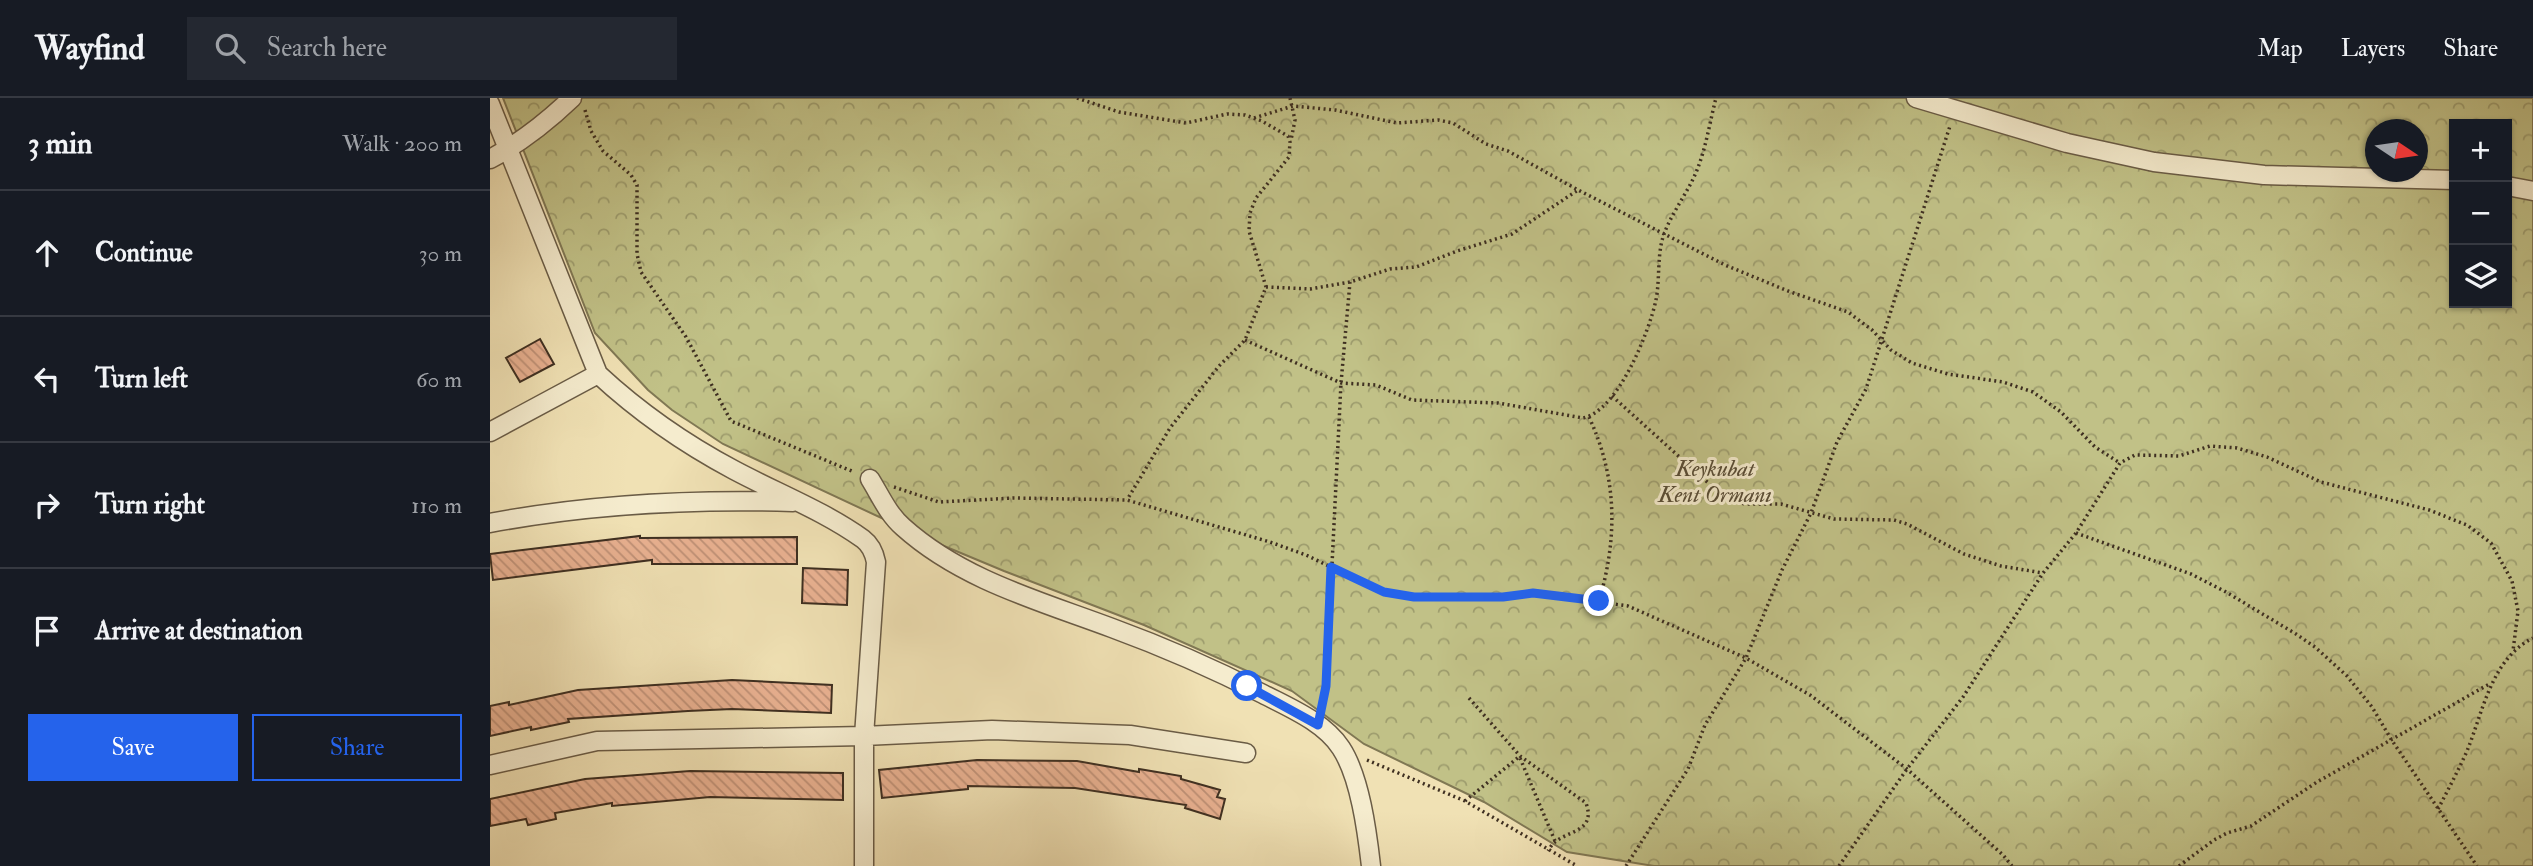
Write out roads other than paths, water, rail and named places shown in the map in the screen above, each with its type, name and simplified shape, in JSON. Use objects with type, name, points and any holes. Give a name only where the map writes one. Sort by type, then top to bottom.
[{"type":"street","points":[[1916,98],[2100,151],[2208,169],[2305,177],[2449,180]]},
{"type":"street","points":[[490,159],[578,100]]},
{"type":"street","points":[[490,104],[598,374],[631,405],[665,429],[733,470],[800,502],[864,539],[875,556],[863,736],[864,866]]},
{"type":"street","points":[[2512,187],[2533,191]]},
{"type":"street","points":[[490,432],[598,374]]},
{"type":"street","points":[[870,479],[891,514],[903,527],[960,565],[1021,596],[1123,632],[1212,669],[1318,725],[1335,739],[1353,775],[1371,866]]},
{"type":"street","points":[[490,523],[547,513],[647,504],[698,501],[800,502]]},
{"type":"street","points":[[490,765],[597,741],[863,736],[992,730],[1130,735],[1246,753]]},
{"type":"park label","name":"Keykubat Kent Ormanı","points":[[1715,481]]}]
